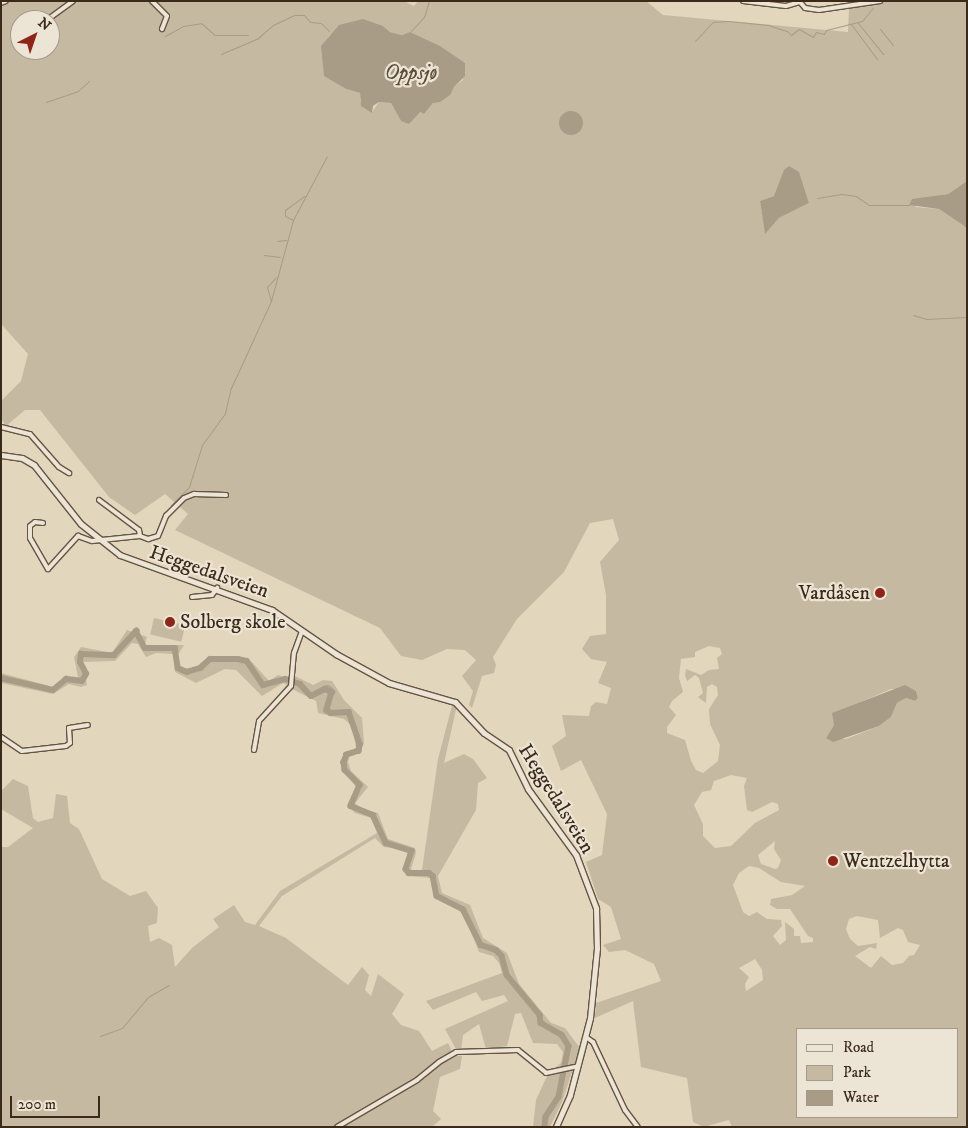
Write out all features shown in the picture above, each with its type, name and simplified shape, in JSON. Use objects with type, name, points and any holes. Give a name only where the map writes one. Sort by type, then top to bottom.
[{"type":"main road","name":"Heggedalsveien","points":[[1,455],[22,458],[34,465],[77,519],[99,540],[127,558],[217,588],[272,610],[336,654],[396,686],[455,702],[484,733],[509,750],[528,789],[576,855],[594,900],[597,948],[586,1037],[568,1102],[556,1127]]},
{"type":"street","points":[[1,3],[6,1]]},
{"type":"street","points":[[60,10],[73,1]]},
{"type":"street","points":[[152,1],[167,16],[162,30]]},
{"type":"street","points":[[743,1],[786,6],[800,2],[810,10],[880,1]]},
{"type":"street","points":[[1,427],[30,434],[59,467],[69,473]]},
{"type":"street","points":[[43,523],[35,522],[30,526],[30,538],[48,568],[78,536],[92,542],[140,536],[148,539],[158,536],[166,516],[184,498],[194,494],[226,495]]},
{"type":"street","points":[[99,500],[139,530],[140,536]]},
{"type":"street","points":[[192,597],[212,595],[217,588]]},
{"type":"street","points":[[254,750],[260,721],[292,681],[294,653],[302,630]]},
{"type":"street","points":[[1,737],[22,751],[66,746],[70,743],[69,728],[88,724]]},
{"type":"street","points":[[586,1037],[593,1042],[625,1110],[638,1127]]},
{"type":"street","points":[[337,1127],[417,1080],[438,1062],[456,1052],[518,1050],[528,1055],[543,1072],[568,1066],[578,1066]]},
{"type":"green space","points":[[1,1],[404,1],[414,6],[418,1],[646,1],[663,15],[848,32],[849,9],[884,1],[967,1],[967,181],[948,194],[928,197],[915,207],[939,209],[967,228],[967,1127],[732,1127],[729,1120],[704,1127],[693,1122],[687,1078],[641,1067],[633,1001],[595,1018],[596,1003],[661,981],[654,964],[625,950],[609,952],[603,945],[621,939],[611,907],[598,899],[586,862],[602,855],[607,814],[581,760],[561,771],[552,746],[566,736],[562,715],[589,716],[591,706],[596,702],[607,704],[611,688],[598,683],[607,662],[591,659],[582,649],[590,636],[606,634],[606,595],[600,562],[619,540],[613,519],[590,523],[564,572],[517,619],[493,657],[496,665],[494,673],[482,676],[472,708],[469,705],[473,691],[462,676],[476,660],[465,650],[447,649],[422,660],[401,656],[380,628],[175,530],[188,514],[165,494],[135,515],[109,497],[40,410],[25,410],[6,426],[1,418],[1,401],[21,381],[28,354],[2,325]],"holes":[[[383,26],[390,32],[402,35],[410,32],[465,63],[463,80],[433,103],[424,114],[420,112],[401,121],[391,103],[379,102],[372,112],[360,101],[360,93],[346,89],[325,76],[323,50],[329,36],[336,30]],[[799,173],[809,203],[779,218],[765,233],[760,201],[774,196]],[[709,646],[720,648],[722,654],[717,658],[719,669],[709,670],[701,675],[686,669],[685,675],[687,681],[695,675],[699,678],[703,693],[698,697],[706,703],[707,687],[712,684],[717,687],[718,695],[709,709],[710,724],[720,745],[718,761],[703,773],[696,770],[691,761],[685,740],[667,733],[667,727],[676,715],[669,707],[672,701],[683,692],[679,678],[681,659],[695,657],[695,652]],[[891,689],[916,691],[918,698],[915,701],[906,698],[897,703],[891,717],[879,726],[846,739],[826,738],[834,725],[854,705]],[[731,775],[747,778],[744,786],[747,810],[752,812],[772,802],[778,804],[779,810],[755,823],[731,846],[715,848],[703,836],[703,824],[694,805],[702,792],[711,790],[714,781]],[[775,841],[774,849],[781,860],[778,868],[775,869],[761,864],[758,855]],[[749,866],[759,868],[781,882],[805,886],[792,895],[771,899],[770,905],[777,909],[790,909],[808,936],[813,938],[813,942],[801,943],[800,936],[794,936],[794,929],[785,922],[786,940],[780,945],[773,936],[782,926],[781,920],[767,919],[757,912],[749,916],[743,912],[733,885],[739,873]],[[857,916],[878,920],[880,938],[898,928],[903,930],[908,942],[920,945],[914,955],[909,956],[903,963],[892,965],[881,956],[871,968],[855,956],[870,947],[876,949],[877,943],[858,946],[850,939],[846,929],[849,919]],[[755,959],[762,970],[763,980],[746,991],[745,984],[749,977],[739,968]]]},
{"type":"green space","points":[[154,618],[185,625],[181,642],[150,635]]},
{"type":"green space","points":[[127,630],[147,637],[144,646],[150,650],[168,645],[184,645],[178,655],[180,668],[196,669],[208,657],[243,657],[252,662],[269,681],[278,675],[292,679],[291,687],[283,683],[262,696],[236,670],[225,669],[196,683],[175,672],[174,654],[156,653],[146,657],[138,644],[132,643],[115,661],[83,662],[87,685],[81,687],[69,684],[53,694],[1,683],[1,673],[53,687],[65,676],[78,677],[74,657],[81,647],[112,653]]},
{"type":"green space","points":[[293,675],[313,685],[323,680],[332,681],[344,700],[362,718],[364,743],[360,753],[349,757],[348,762],[351,771],[368,787],[355,803],[360,808],[378,813],[388,839],[415,848],[416,853],[411,869],[414,872],[422,870],[438,759],[453,702],[457,705],[444,763],[464,754],[473,759],[487,778],[478,783],[476,810],[438,876],[442,893],[470,905],[483,938],[507,953],[519,984],[551,1023],[565,1028],[580,1048],[562,1102],[550,1127],[533,1127],[536,1100],[548,1074],[561,1063],[563,1052],[557,1044],[533,1043],[521,1013],[515,1014],[507,1046],[486,1049],[479,1024],[463,1035],[461,1051],[457,1051],[445,1029],[508,1001],[504,995],[482,1001],[476,992],[433,1010],[426,1001],[502,973],[499,963],[493,956],[479,952],[465,917],[459,909],[434,897],[431,878],[407,876],[403,871],[408,853],[406,850],[384,847],[375,838],[282,896],[259,926],[286,938],[348,985],[362,967],[369,975],[365,990],[371,996],[378,974],[404,994],[392,1014],[401,1025],[419,1031],[432,1051],[448,1043],[454,1055],[462,1056],[460,1069],[440,1077],[433,1111],[441,1119],[432,1127],[1,1127],[1,847],[8,847],[33,828],[1,809],[2,790],[13,779],[28,786],[33,818],[38,822],[53,818],[56,794],[67,796],[70,823],[79,829],[102,879],[130,896],[146,891],[158,908],[157,923],[148,926],[150,942],[159,938],[172,945],[175,967],[193,947],[219,927],[213,919],[234,905],[245,922],[255,925],[280,891],[377,833],[371,818],[355,813],[347,805],[356,787],[342,769],[341,761],[345,752],[353,751],[356,748],[352,726],[344,719],[318,713],[316,701],[292,689]]},
{"type":"water","name":"Oppsjø","points":[[363,19],[383,26],[390,32],[402,35],[410,32],[440,46],[465,63],[465,76],[454,87],[450,95],[440,102],[433,103],[424,114],[420,112],[409,124],[401,121],[391,103],[379,102],[373,106],[372,113],[361,106],[360,93],[346,89],[324,76],[321,46],[339,25]]},
{"type":"water","points":[[571,111],[579,115],[583,123],[579,131],[571,135],[563,131],[559,123],[563,115]]},
{"type":"water","points":[[789,166],[799,172],[809,203],[779,218],[765,234],[760,201],[774,196],[784,170]]},
{"type":"water","points":[[967,181],[967,228],[939,209],[909,205],[912,199],[948,194]]},
{"type":"water","points":[[905,685],[916,691],[918,698],[915,701],[906,698],[897,703],[891,717],[879,726],[833,742],[826,738],[834,725],[832,713]]},
{"type":"waterway","points":[[410,32],[424,17],[429,1]]},
{"type":"waterway","points":[[695,41],[713,22],[728,21],[768,25],[787,31],[791,35],[799,29],[813,37],[816,32],[824,34],[826,30],[862,21],[873,8]]},
{"type":"waterway","points":[[221,54],[257,39],[273,25],[294,15],[304,15],[310,22],[321,23],[329,31]]},
{"type":"waterway","points":[[165,36],[183,26],[201,23],[215,35],[248,35]]},
{"type":"waterway","points":[[858,23],[883,54]]},
{"type":"waterway","points":[[851,24],[877,59]]},
{"type":"waterway","points":[[880,29],[893,45]]},
{"type":"waterway","points":[[46,102],[78,91],[89,81]]},
{"type":"waterway","points":[[171,505],[189,487],[202,445],[225,413],[231,388],[271,301],[293,220],[327,156]]},
{"type":"waterway","points":[[817,198],[842,194],[856,196],[869,205],[909,205]]},
{"type":"waterway","points":[[293,220],[285,216],[285,210],[304,196]]},
{"type":"waterway","points":[[277,241],[286,240]]},
{"type":"waterway","points":[[264,255],[280,257]]},
{"type":"waterway","points":[[271,301],[267,287],[276,277]]},
{"type":"waterway","points":[[913,315],[926,319],[967,317]]},
{"type":"waterway","points":[[1,678],[53,690],[66,679],[82,681],[86,674],[80,662],[81,654],[114,655],[136,631],[145,648],[175,648],[178,668],[187,672],[200,668],[210,659],[238,659],[247,661],[263,685],[285,679],[300,684],[311,696],[325,689],[332,692],[327,710],[331,713],[349,712],[360,744],[359,751],[347,755],[344,762],[345,770],[360,785],[351,806],[373,815],[386,843],[412,851],[406,869],[409,873],[429,873],[433,876],[437,896],[463,909],[481,945],[496,950],[502,956],[507,975],[540,1015],[541,1023],[562,1035],[569,1046],[559,1097],[546,1117],[545,1127]]},
{"type":"waterway","points":[[322,690],[327,685],[332,688],[332,692]]},
{"type":"waterway","points":[[100,1036],[122,1028],[148,997],[169,985]]},
{"type":"place","name":"Vardåsen","points":[[880,593]]},
{"type":"place","name":"Solberg skole","points":[[170,622]]},
{"type":"place","name":"Wentzelhytta","points":[[833,861]]}]
